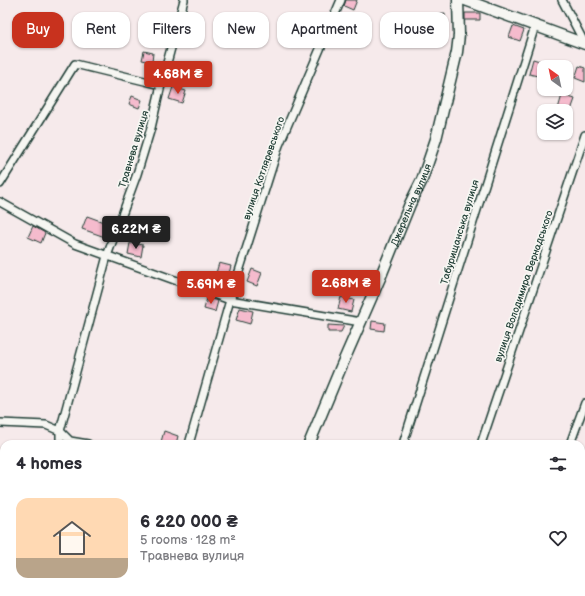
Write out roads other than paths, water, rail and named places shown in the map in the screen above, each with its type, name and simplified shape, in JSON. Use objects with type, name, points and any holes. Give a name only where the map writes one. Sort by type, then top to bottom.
[{"type":"street","name":"Травнева вулиця","points":[[60,440],[60,431],[107,256],[137,174],[151,128],[184,0]]},
{"type":"street","name":"вулиця Котляревського","points":[[190,440],[230,300],[279,145],[341,0]]},
{"type":"street","name":"Джерельна вулиця","points":[[311,440],[410,204],[422,180],[436,140],[457,52],[459,35],[458,0]]},
{"type":"street","points":[[465,0],[585,44]]},
{"type":"street","points":[[562,0],[585,44]]},
{"type":"street","name":"Табурищанська вулиця","points":[[404,440],[535,26]]},
{"type":"street","points":[[0,184],[75,64],[161,85]]},
{"type":"street","name":"вулиця Володимира Вернадського","points":[[482,440],[585,135]]},
{"type":"street","points":[[0,202],[75,244],[230,300],[361,322]]},
{"type":"street","points":[[571,440],[585,403]]},
{"type":"street","points":[[0,423],[46,426],[60,431],[69,440]]}]
